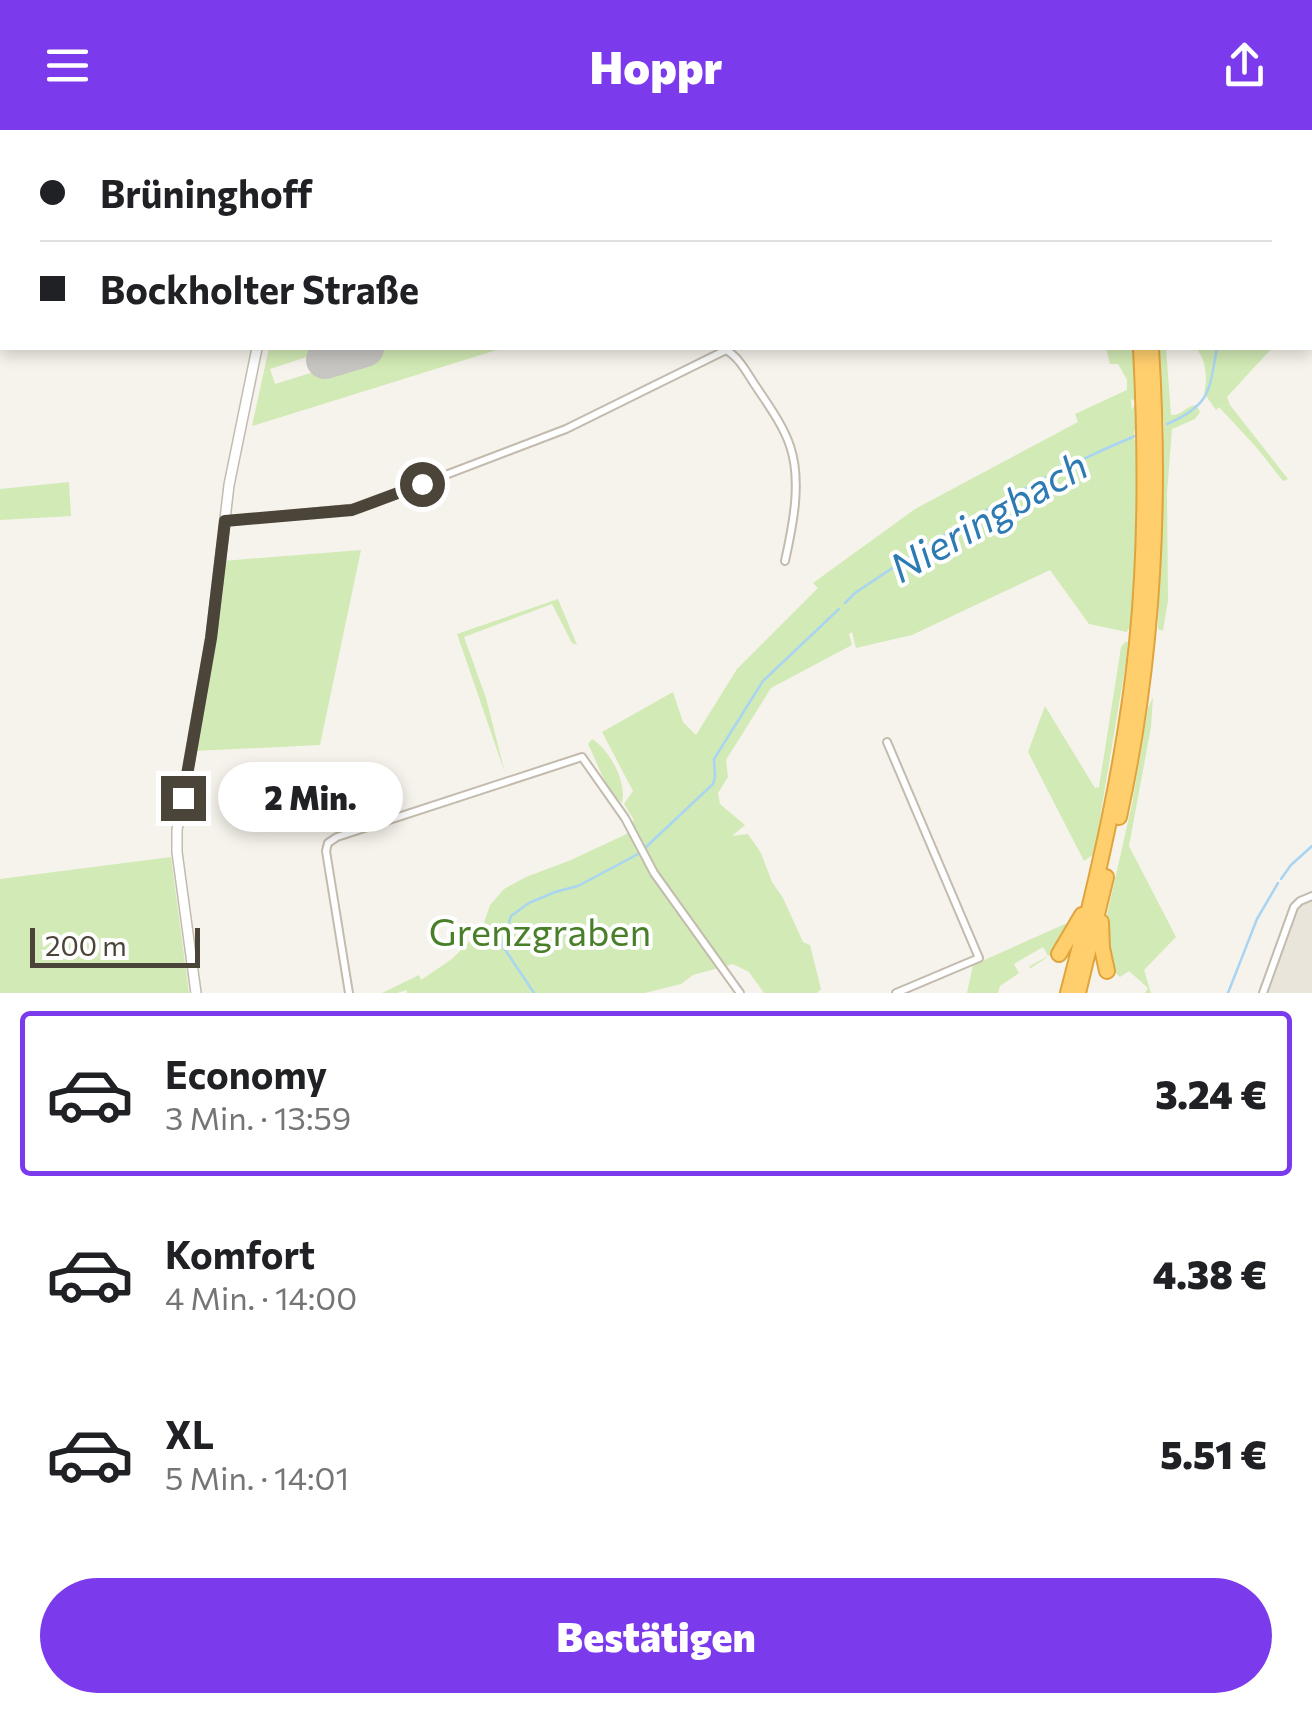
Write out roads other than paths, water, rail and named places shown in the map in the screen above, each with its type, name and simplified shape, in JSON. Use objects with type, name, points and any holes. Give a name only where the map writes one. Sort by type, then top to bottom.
[{"type":"highway","points":[[1078,993],[1122,755],[1137,641],[1146,489],[1141,350]]},
{"type":"highway","points":[[1068,993],[1097,896],[1135,732],[1152,594],[1156,474],[1151,350]]},
{"type":"highway","points":[[1059,954],[1097,896]]},
{"type":"highway","points":[[1097,896],[1107,971]]},
{"type":"street","points":[[196,993],[176,842],[211,638],[229,485],[257,350]]},
{"type":"street","points":[[225,521],[359,508],[548,437],[726,350],[735,355],[764,398],[790,446],[794,500],[785,560]]},
{"type":"street","points":[[887,742],[979,958],[896,993]]},
{"type":"street","points":[[348,993],[326,851],[328,843],[582,757],[625,818],[654,873],[740,993]]},
{"type":"street","points":[[1263,993],[1294,907],[1312,896]]},
{"type":"waterway","name":"Nieringbach","points":[[1167,424],[1192,410],[1206,395],[1217,350]]},
{"type":"waterway","name":"Nieringbach","points":[[845,603],[888,571],[991,507],[1135,436]]},
{"type":"waterway","name":"Nieringbach","points":[[646,847],[713,784],[714,759],[763,681],[839,609]]},
{"type":"waterway","points":[[1281,879],[1312,846]]},
{"type":"waterway","name":"Nieringbach","points":[[534,993],[502,945],[511,916],[529,903],[578,886],[640,853]]},
{"type":"waterway","points":[[1228,993],[1257,919],[1278,883]]},
{"type":"park label","name":"Grenzgraben","points":[[540,933]]}]
